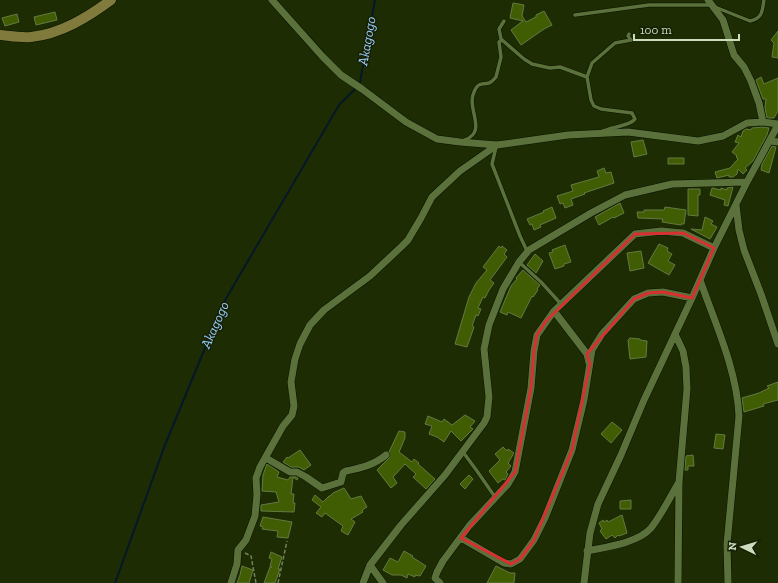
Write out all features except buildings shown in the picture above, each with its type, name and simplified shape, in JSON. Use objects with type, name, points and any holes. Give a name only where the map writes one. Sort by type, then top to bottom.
[{"type":"main road","points":[[0,36],[29,38],[58,31],[99,9],[111,0]]},
{"type":"street","points":[[272,0],[341,75],[362,88],[406,122],[438,139],[497,145],[568,135],[628,132],[698,141],[723,136],[747,123],[763,122],[778,125],[714,248],[598,504],[590,533],[584,583]]},
{"type":"street","points":[[709,3],[723,20],[734,55],[744,67],[751,81],[759,103],[763,122]]},
{"type":"street","points":[[770,142],[778,142]]},
{"type":"street","points":[[232,583],[237,564],[238,550],[246,540],[255,516],[257,495],[256,478],[266,458],[292,415],[294,406],[291,382],[300,344],[310,325],[324,310],[370,276],[408,240],[432,197],[460,171],[497,145]]},
{"type":"street","points":[[363,583],[370,565],[401,525],[445,475],[481,428],[487,416],[488,397],[484,349],[489,325],[503,289],[519,262],[528,252],[591,213],[625,195],[672,184],[747,182]]},
{"type":"street","points":[[736,204],[738,230],[744,250],[777,335],[778,344]]},
{"type":"street","points":[[440,583],[436,578],[436,572],[469,526],[508,484],[515,472],[531,388],[537,335],[554,310],[635,234],[661,231],[683,233],[714,248]]},
{"type":"street","points":[[700,280],[733,374],[738,398],[738,416],[727,544],[728,583]]},
{"type":"street","points":[[461,538],[504,563],[511,564],[520,559],[534,540],[545,518],[572,450],[584,400],[590,364],[590,352],[602,334],[634,299],[648,293],[663,292],[692,298]]},
{"type":"street","points":[[554,310],[590,352]]},
{"type":"street","points":[[675,334],[683,352],[686,366],[687,389],[679,482],[678,583]]},
{"type":"street","points":[[266,458],[290,472],[297,472],[322,488],[341,482],[343,473],[346,471],[368,466],[377,462],[386,455]]},
{"type":"street","points":[[587,552],[636,539],[650,529],[679,482]]},
{"type":"street","points":[[370,565],[383,583]]},
{"type":"lane","points":[[575,15],[649,5],[709,3],[750,22],[757,20],[761,14],[764,0]]},
{"type":"lane","points":[[504,21],[499,30],[502,40],[524,59],[532,64],[550,68],[560,67],[587,77]]},
{"type":"lane","points":[[596,134],[614,127],[630,124],[635,120],[632,113],[601,109],[594,106],[591,100],[587,77],[592,62],[615,43],[631,40],[628,36],[629,34]]},
{"type":"lane","points":[[460,142],[468,139],[477,127],[472,108],[472,99],[477,86],[482,83],[489,83],[496,77],[501,57],[499,42],[502,40]]},
{"type":"lane","points":[[497,145],[492,164],[517,230],[528,252]]},
{"type":"lane","points":[[519,262],[541,282],[560,304]]},
{"type":"lane","points":[[462,451],[495,498]]},
{"type":"path","points":[[278,583],[287,541]]},
{"type":"path","points":[[238,550],[251,556],[256,583]]},
{"type":"highlighted area","points":[[683,233],[714,248],[692,298],[663,292],[648,293],[634,299],[587,354],[590,364],[572,450],[534,540],[520,559],[511,564],[461,538],[515,472],[531,388],[537,335],[546,321],[635,234]]},
{"type":"waterway","name":"Akagogo","points":[[360,82],[375,0]]},
{"type":"waterway","name":"Akagogo","points":[[115,583],[165,445],[224,302],[339,105],[356,88]]}]
